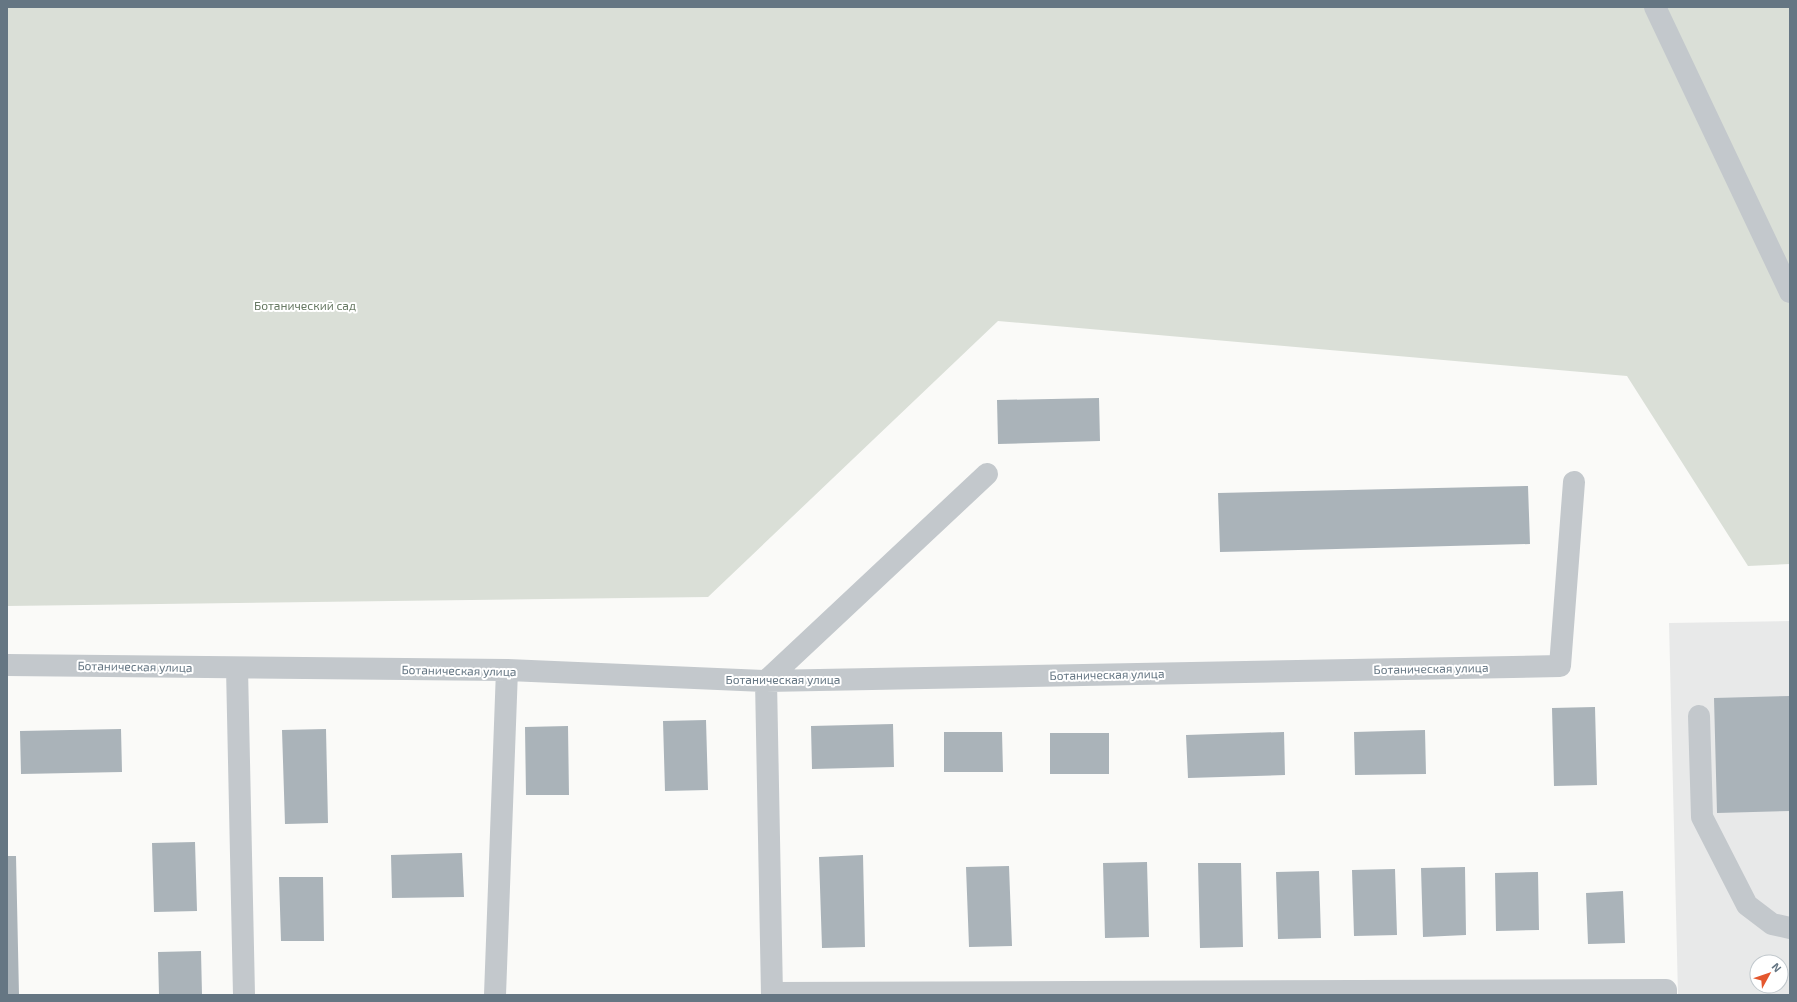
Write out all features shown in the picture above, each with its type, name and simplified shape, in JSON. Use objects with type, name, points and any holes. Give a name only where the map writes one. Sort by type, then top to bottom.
[{"type":"street","points":[[1656,7],[1790,292]]},
{"type":"street","points":[[987,474],[766,681],[772,994],[1666,990],[1666,995]]},
{"type":"street","name":"Ботаническая улица","points":[[7,665],[507,670],[766,681],[1560,666],[1574,482]]},
{"type":"street","points":[[237,668],[244,995]]},
{"type":"street","points":[[495,995],[507,670]]},
{"type":"street","points":[[1699,716],[1702,817],[1747,905],[1772,924],[1790,928]]},
{"type":"shaded area","points":[[1790,621],[1790,995],[1678,995],[1669,623]]},
{"type":"green space","name":"Ботанический сад","points":[[7,7],[1790,7],[1790,564],[1748,566],[1627,376],[998,321],[708,597],[7,606]]},
{"type":"building","points":[[1099,398],[1100,441],[998,444],[997,400]]},
{"type":"building","points":[[1528,486],[1530,544],[1220,552],[1218,493]]},
{"type":"building","points":[[1790,696],[1790,811],[1717,813],[1714,698]]},
{"type":"building","points":[[1595,707],[1597,785],[1554,786],[1552,708]]},
{"type":"building","points":[[706,720],[708,790],[665,791],[663,721]]},
{"type":"building","points":[[893,724],[894,767],[812,769],[811,726]]},
{"type":"building","points":[[568,726],[569,795],[526,795],[525,727]]},
{"type":"building","points":[[121,729],[122,772],[21,774],[20,731]]},
{"type":"building","points":[[326,729],[328,823],[285,824],[282,730]]},
{"type":"building","points":[[1425,730],[1426,774],[1355,775],[1354,732]]},
{"type":"building","points":[[944,732],[1002,732],[1003,772],[944,772]]},
{"type":"building","points":[[1284,732],[1285,775],[1188,778],[1186,735]]},
{"type":"building","points":[[1050,733],[1109,733],[1109,774],[1050,774]]},
{"type":"building","points":[[195,842],[197,911],[154,912],[152,843]]},
{"type":"building","points":[[462,853],[464,897],[392,898],[391,855]]},
{"type":"building","points":[[863,855],[865,947],[822,948],[819,857]]},
{"type":"building","points":[[7,856],[16,856],[19,995],[7,995]]},
{"type":"building","points":[[1147,862],[1149,937],[1105,938],[1103,863]]},
{"type":"building","points":[[1198,863],[1241,863],[1243,947],[1200,948]]},
{"type":"building","points":[[1009,866],[1012,946],[969,947],[966,867]]},
{"type":"building","points":[[1465,867],[1466,935],[1423,937],[1421,868]]},
{"type":"building","points":[[1395,869],[1397,935],[1354,936],[1352,870]]},
{"type":"building","points":[[1319,871],[1321,938],[1278,939],[1276,872]]},
{"type":"building","points":[[1538,872],[1539,930],[1496,931],[1495,873]]},
{"type":"building","points":[[279,877],[323,877],[324,941],[281,941]]},
{"type":"building","points":[[1623,891],[1625,943],[1588,944],[1586,893]]},
{"type":"building","points":[[201,951],[202,995],[159,995],[158,952]]}]
